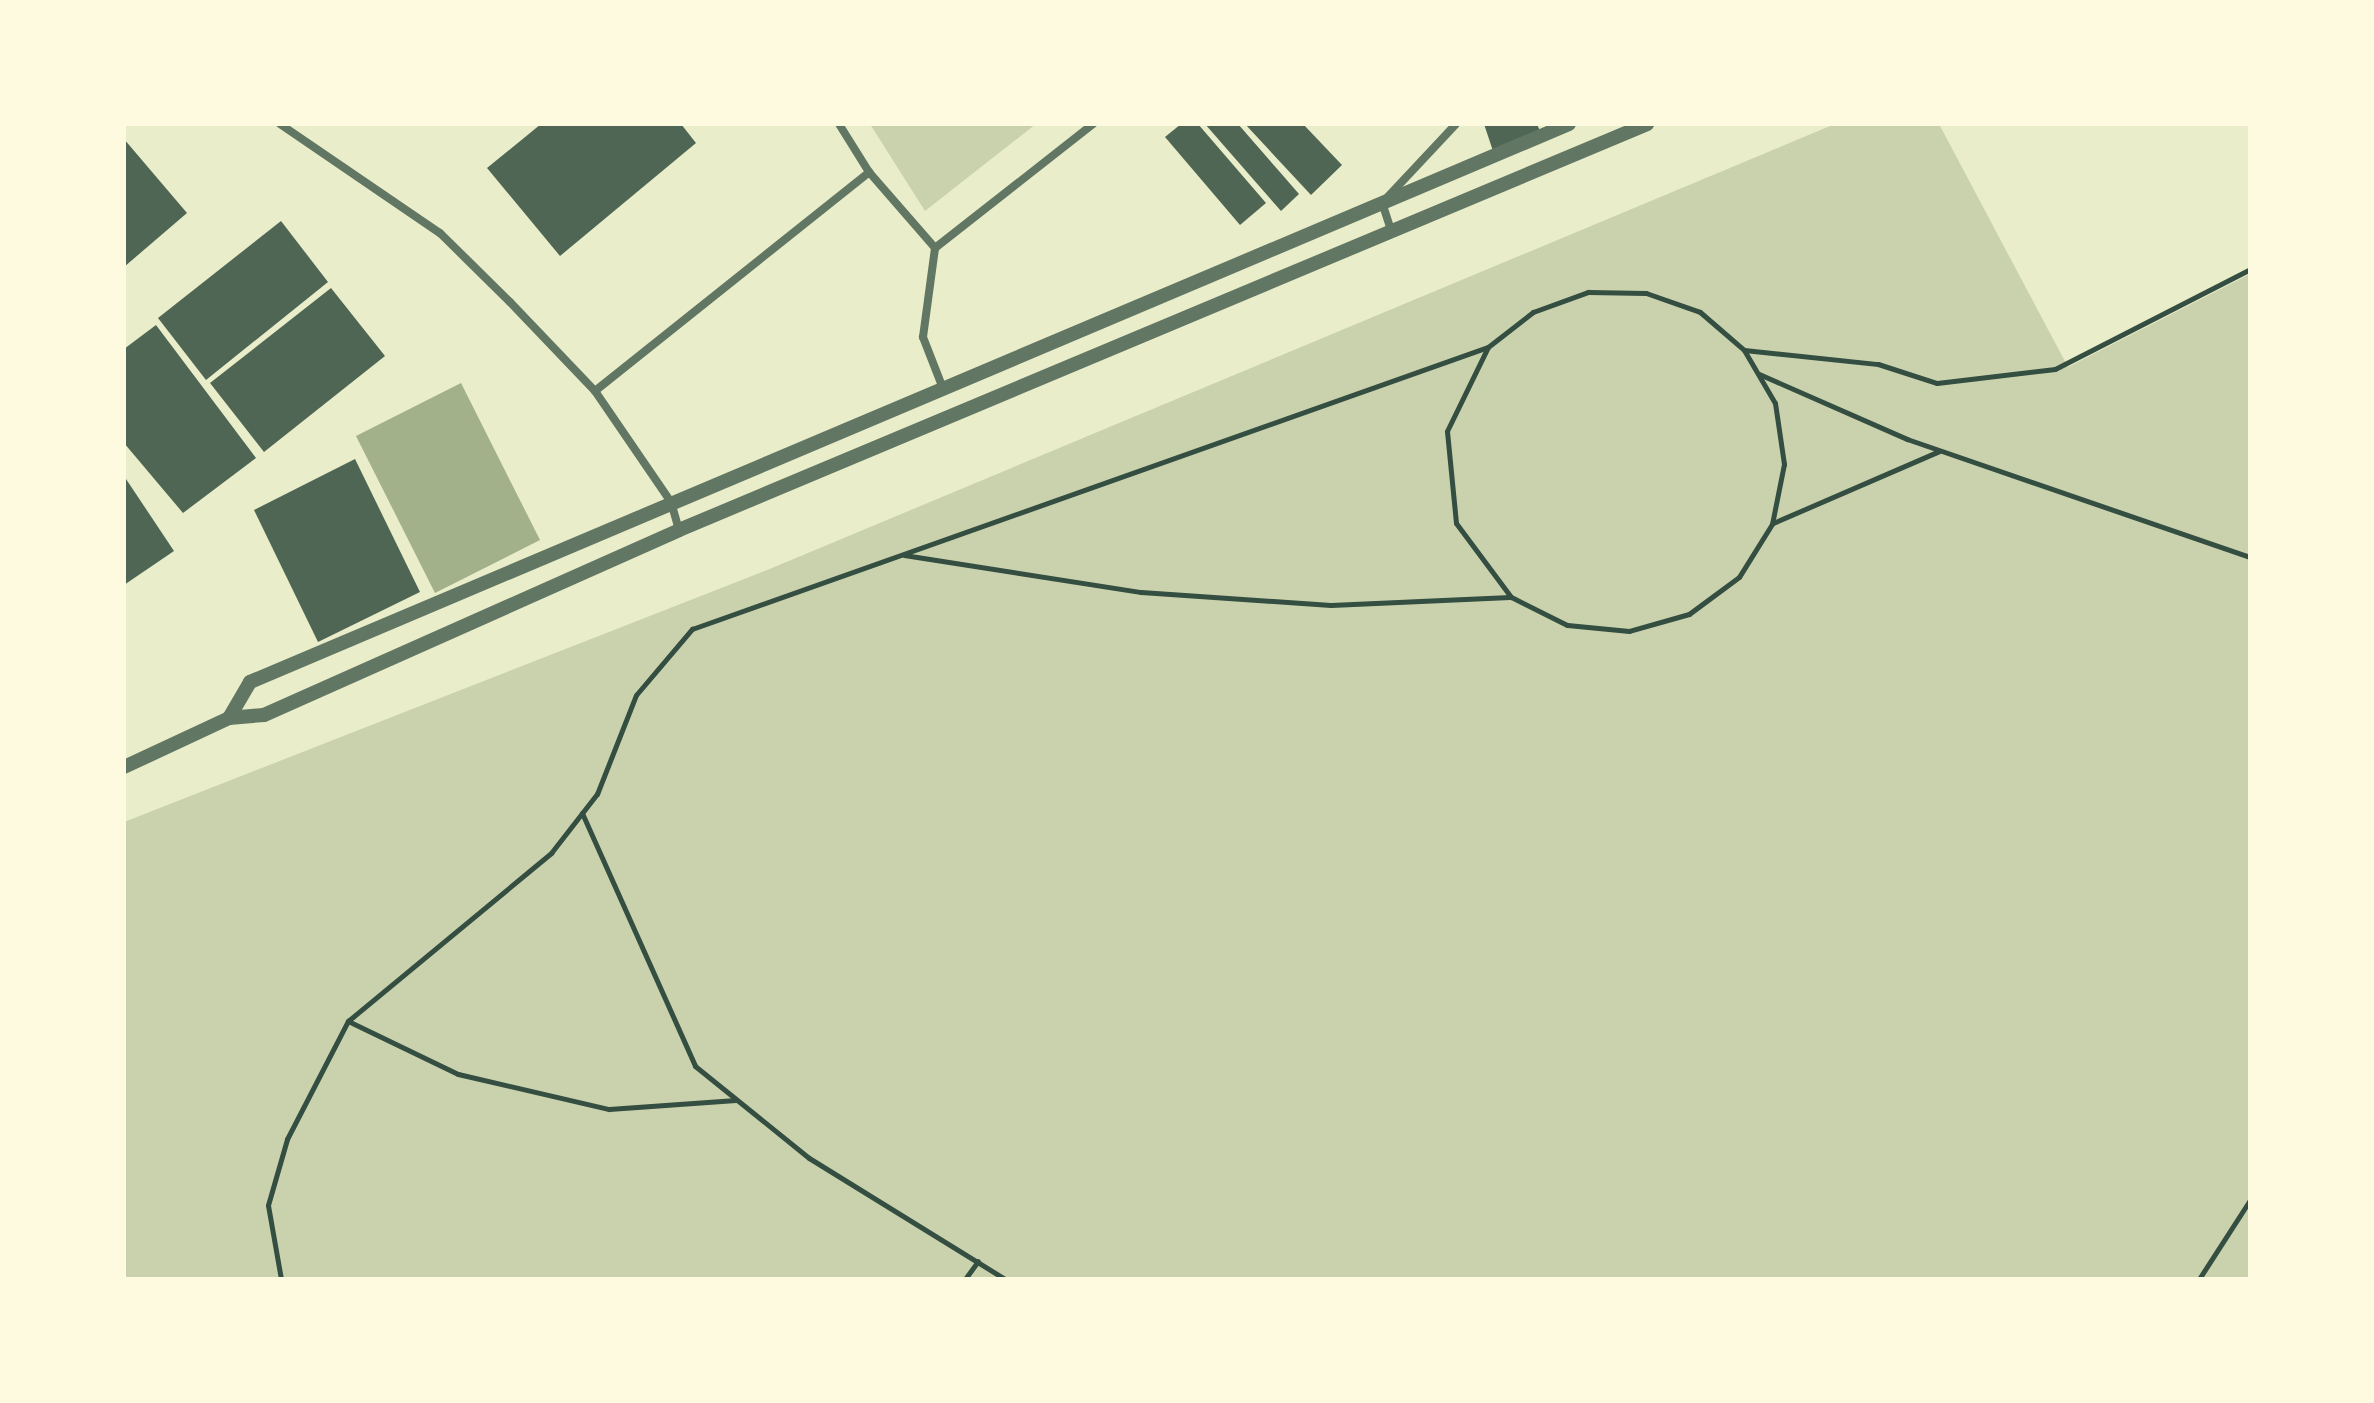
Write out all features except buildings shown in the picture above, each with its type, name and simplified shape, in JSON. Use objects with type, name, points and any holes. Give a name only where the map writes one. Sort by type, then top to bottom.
[{"type":"street","points":[[280,124],[440,233],[595,391],[671,502],[679,530]]},
{"type":"street","points":[[839,124],[869,172],[935,248]]},
{"type":"street","points":[[944,391],[924,355],[935,248],[1093,124]]},
{"type":"street","points":[[1382,203],[1456,124]]},
{"type":"street","points":[[229,718],[250,682],[1569,124]]},
{"type":"street","points":[[124,767],[229,718],[264,715],[679,530],[1390,227],[1647,124]]},
{"type":"street","points":[[595,391],[791,229],[869,172]]},
{"type":"street","points":[[1382,203],[1390,227]]},
{"type":"path","points":[[1744,350],[1878,364],[1937,383],[2055,369],[2250,269]]},
{"type":"path","points":[[281,1279],[268,1205],[287,1139],[348,1021],[551,853],[597,794],[636,695],[692,629],[1488,347],[1533,312],[1588,292],[1631,292],[1700,312],[1744,350],[1775,403],[1784,464],[1772,524],[1739,577],[1689,614],[1629,631],[1567,625],[1511,597],[1456,523],[1447,431],[1488,347]]},
{"type":"path","points":[[1758,373],[1939,451],[2250,557]]},
{"type":"path","points":[[1772,524],[1939,451]]},
{"type":"path","points":[[903,555],[1141,592],[1299,603],[1511,597]]},
{"type":"path","points":[[582,813],[695,1066],[809,1158],[1005,1279]]},
{"type":"path","points":[[348,1021],[458,1074],[609,1109],[737,1100]]},
{"type":"path","points":[[2199,1279],[2250,1200]]},
{"type":"path","points":[[965,1279],[978,1261]]},
{"type":"shaded area","points":[[870,124],[1036,124],[925,211]]},
{"type":"shaded area","points":[[1835,124],[1939,124],[2068,367],[2250,274],[2250,1279],[124,1279],[124,822],[772,568]]},
{"type":"shaded area","points":[[461,383],[540,540],[435,593],[356,436]]}]
